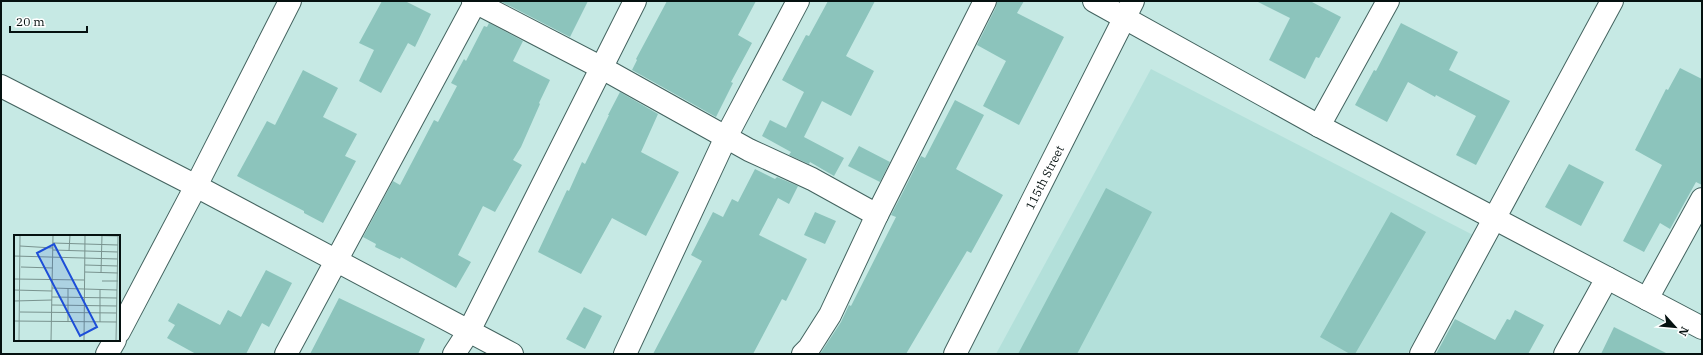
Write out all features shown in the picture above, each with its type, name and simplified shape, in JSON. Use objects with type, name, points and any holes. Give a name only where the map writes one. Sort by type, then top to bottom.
[{"type":"street","points":[[120,330],[196,186],[290,1]]},
{"type":"street","points":[[286,354],[475,1],[602,68],[749,150],[812,179],[877,215]]},
{"type":"street","points":[[454,354],[469,331],[635,1]]},
{"type":"street","points":[[625,354],[726,137],[798,1]]},
{"type":"street","points":[[802,354],[809,348],[830,314],[877,215],[985,1]]},
{"type":"street","points":[[1094,1],[1128,10],[1319,126],[1702,328]]},
{"type":"street","points":[[1319,126],[1388,1]]},
{"type":"street","points":[[1421,354],[1612,1]]},
{"type":"street","name":"115th Street","points":[[955,354],[1128,10]]},
{"type":"street","points":[[1,86],[196,186],[512,354]]},
{"type":"street","points":[[1648,300],[1702,199]]},
{"type":"street","points":[[1565,354],[1607,278]]},
{"type":"street","points":[[107,354],[114,341]]},
{"type":"shaded area","points":[[1151,69],[1473,235],[1407,354],[996,354]]},
{"type":"building","points":[[382,1],[405,1],[431,14],[415,47],[408,43],[381,93],[359,81],[374,50],[359,43]]},
{"type":"building","points":[[500,1],[588,1],[570,37]]},
{"type":"building","points":[[667,1],[756,1],[738,35],[752,43],[731,82],[733,83],[716,117],[632,70],[637,60],[636,59]]},
{"type":"building","points":[[828,1],[875,1],[846,56],[874,71],[851,116],[822,101],[804,137],[844,158],[834,176],[810,162],[809,164],[789,155],[791,152],[762,136],[770,120],[786,128],[804,92],[782,80],[806,35],[809,36]]},
{"type":"building","points":[[997,1],[1024,1],[1017,13],[1064,37],[1019,125],[983,106],[1006,61],[977,45],[996,7]]},
{"type":"building","points":[[1256,1],[1310,1],[1341,17],[1319,58],[1316,57],[1305,79],[1269,60],[1290,18]]},
{"type":"building","points":[[489,23],[523,41],[513,61],[550,80],[521,147],[513,160],[522,165],[495,212],[483,206],[458,255],[471,262],[456,288],[401,257],[400,259],[375,247],[376,244],[363,237],[393,181],[400,185],[434,120],[438,122],[457,86],[451,83],[464,59],[466,61],[484,26],[487,27]]},
{"type":"building","points":[[1401,23],[1458,52],[1449,70],[1510,101],[1476,165],[1456,155],[1476,116],[1436,95],[1435,97],[1408,82],[1387,122],[1355,105],[1374,70],[1376,71]]},
{"type":"building","points":[[1680,68],[1702,79],[1702,185],[1696,182],[1670,229],[1660,223],[1644,252],[1623,241],[1662,165],[1635,150],[1666,89],[1668,90]]},
{"type":"building","points":[[303,70],[338,88],[323,117],[357,134],[345,156],[356,161],[323,223],[304,213],[304,211],[237,176],[267,121],[275,125]]},
{"type":"building","points":[[620,92],[658,114],[641,152],[679,172],[646,236],[612,218],[581,274],[538,252],[567,190],[569,191],[582,162],[585,164]]},
{"type":"building","points":[[955,100],[984,115],[956,169],[1003,195],[971,253],[967,251],[906,354],[820,354],[841,322],[849,305],[851,306],[896,217],[891,215],[921,156],[925,158]]},
{"type":"building","points":[[859,146],[890,162],[880,182],[848,166]]},
{"type":"building","points":[[1569,164],[1604,182],[1581,226],[1545,207]]},
{"type":"building","points":[[755,169],[775,179],[777,177],[798,186],[789,204],[778,198],[759,235],[807,259],[786,301],[782,299],[753,354],[653,354],[702,261],[691,255],[713,212],[723,217],[732,199],[738,202]]},
{"type":"building","points":[[1106,188],[1152,212],[1077,354],[1018,354]]},
{"type":"building","points":[[815,212],[836,221],[825,244],[804,235]]},
{"type":"building","points":[[1391,212],[1426,232],[1355,354],[1350,354],[1320,337]]},
{"type":"building","points":[[266,270],[292,283],[269,327],[262,323],[246,354],[196,354],[167,338],[175,325],[168,321],[178,303],[220,325],[228,310],[241,317]]},
{"type":"building","points":[[339,298],[425,339],[418,354],[310,354]]},
{"type":"building","points":[[584,307],[602,316],[585,349],[566,339]]},
{"type":"building","points":[[1515,310],[1544,325],[1528,354],[1436,354],[1455,319],[1495,340],[1507,319],[1510,320]]},
{"type":"building","points":[[1614,327],[1668,354],[1601,354]]}]
